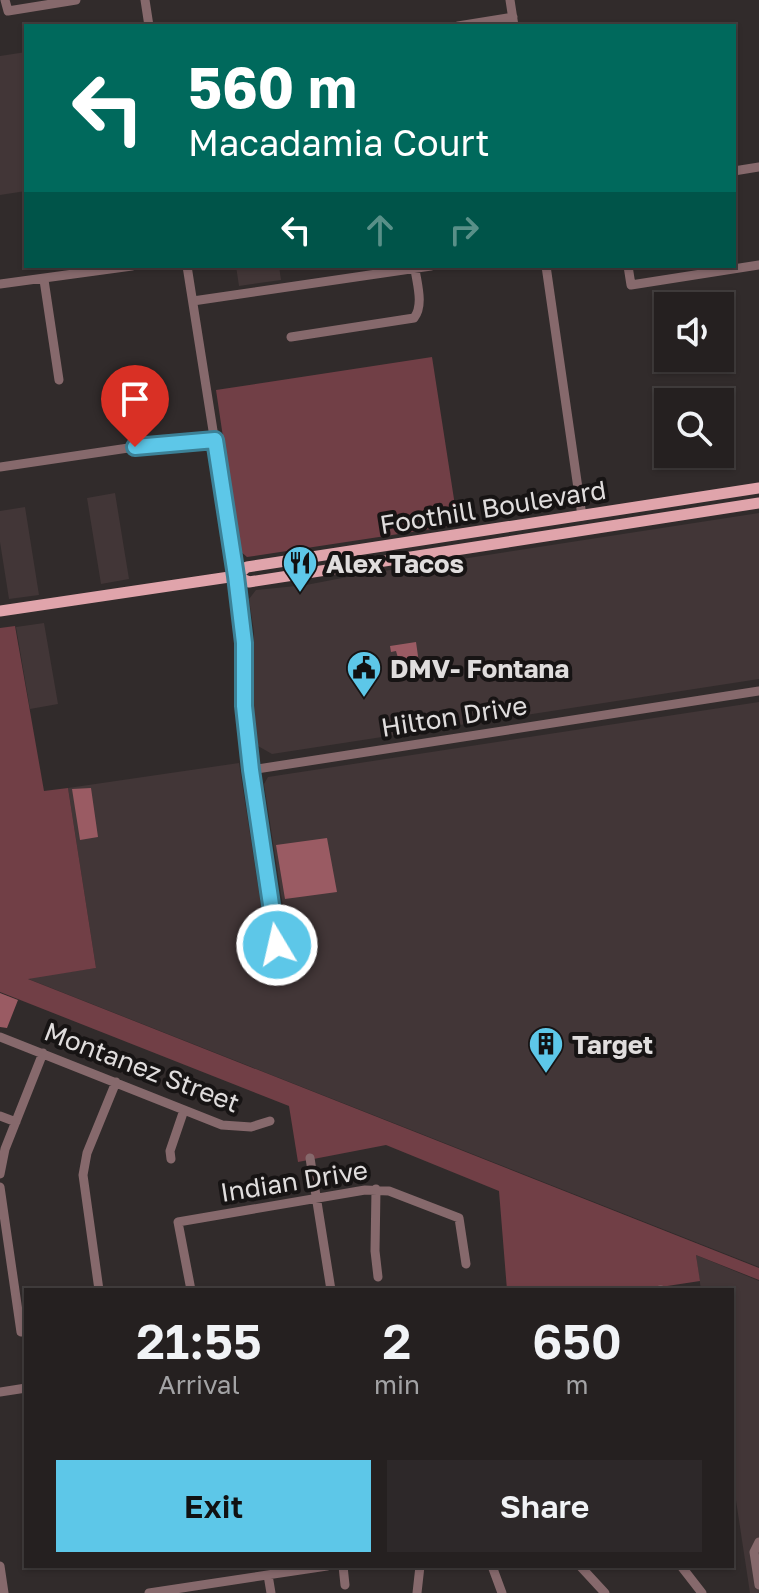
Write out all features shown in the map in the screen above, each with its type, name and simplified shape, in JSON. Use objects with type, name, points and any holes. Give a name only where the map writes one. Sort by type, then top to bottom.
[{"type":"main road","name":"Foothill Boulevard","points":[[0,611],[236,576],[247,567],[759,488]]},
{"type":"main road","name":"Foothill Boulevard","points":[[236,576],[249,582],[759,503]]},
{"type":"street","points":[[6,5],[76,0]]},
{"type":"street","points":[[145,0],[149,24]]},
{"type":"street","points":[[487,24],[513,22],[510,0]]},
{"type":"street","points":[[736,171],[759,167]]},
{"type":"street","points":[[628,268],[631,285],[759,265]]},
{"type":"street","points":[[0,284],[119,268]]},
{"type":"street","points":[[187,268],[236,576],[244,643],[244,706],[251,770],[277,945],[288,961]]},
{"type":"street","points":[[193,301],[420,268]]},
{"type":"street","points":[[546,268],[582,516]]},
{"type":"street","points":[[291,337],[414,318],[419,312],[415,269]]},
{"type":"street","points":[[44,280],[59,380]]},
{"type":"street","points":[[0,467],[162,443],[189,444],[215,440]]},
{"type":"street","name":"Hilton Drive","points":[[251,770],[759,691]]},
{"type":"street","name":"Montanez Street","points":[[0,1037],[230,1127],[251,1127],[270,1121]]},
{"type":"street","points":[[0,1174],[5,1149],[43,1053]]},
{"type":"street","points":[[99,1288],[83,1175],[87,1153],[116,1082]]},
{"type":"street","points":[[171,1159],[170,1151],[184,1110]]},
{"type":"street","points":[[0,1116],[16,1122]]},
{"type":"street","points":[[310,1158],[327,1288]]},
{"type":"street","points":[[0,1187],[21,1332]]},
{"type":"street","points":[[376,1189],[375,1251],[378,1277]]},
{"type":"street","name":"Indian Drive","points":[[191,1288],[178,1222],[376,1189],[400,1194],[459,1218],[466,1264]]},
{"type":"street","points":[[0,1392],[24,1390]]},
{"type":"street","points":[[758,1543],[755,1555],[759,1585]]},
{"type":"street","points":[[0,1566],[4,1593]]},
{"type":"street","points":[[149,1593],[200,1589],[314,1568]]},
{"type":"street","points":[[343,1568],[345,1585]]},
{"type":"street","points":[[417,1593],[420,1568]]},
{"type":"street","points":[[493,1568],[502,1593]]},
{"type":"street","points":[[582,1568],[605,1593]]},
{"type":"street","points":[[683,1568],[702,1593]]},
{"type":"street","points":[[268,1575],[271,1593]]},
{"type":"shaded area","points":[[24,52],[24,191],[0,195],[0,56]]},
{"type":"shaded area","points":[[236,268],[279,268],[281,280],[239,286]]},
{"type":"shaded area","points":[[432,357],[458,525],[247,557],[240,551],[216,390]]},
{"type":"shaded area","points":[[115,493],[129,579],[101,584],[87,498]]},
{"type":"shaded area","points":[[25,507],[39,595],[9,599],[0,542],[0,511]]},
{"type":"shaded area","points":[[759,513],[759,679],[272,754],[258,746],[252,701],[254,632],[249,599],[256,590],[306,585]]},
{"type":"shaded area","points":[[44,623],[58,704],[30,709],[16,627]]},
{"type":"shaded area","points":[[15,626],[44,791],[68,788],[96,968],[28,979],[759,1268],[759,1280],[696,1255],[700,1281],[654,1288],[507,1288],[499,1191],[386,1145],[298,1162],[289,1106],[0,992],[0,628]]},
{"type":"shaded area","points":[[416,642],[420,670],[413,671],[412,666],[401,668],[396,651],[391,652],[390,646]]},
{"type":"shaded area","points":[[759,702],[759,1267],[26,978],[96,968],[68,788],[239,763],[270,963],[273,971],[289,979],[302,971],[304,963],[300,950],[288,939],[264,784],[268,777]]},
{"type":"shaded area","points":[[91,788],[98,837],[80,840],[72,789]]},
{"type":"shaded area","points":[[327,838],[337,892],[285,899],[276,845]]},
{"type":"shaded area","points":[[0,993],[18,1000],[7,1028],[0,1027]]},
{"type":"shaded area","points":[[696,1255],[759,1281],[759,1593],[750,1593],[734,1487],[734,1288],[701,1288]]},
{"type":"place","name":"Alex Tacos","points":[[300,594]]},
{"type":"place","name":"DMV- Fontana","points":[[364,699]]},
{"type":"place","name":"Target","points":[[546,1075]]},
{"type":"route","points":[[135,447],[215,440],[244,643],[244,706],[251,770],[277,945]]}]
